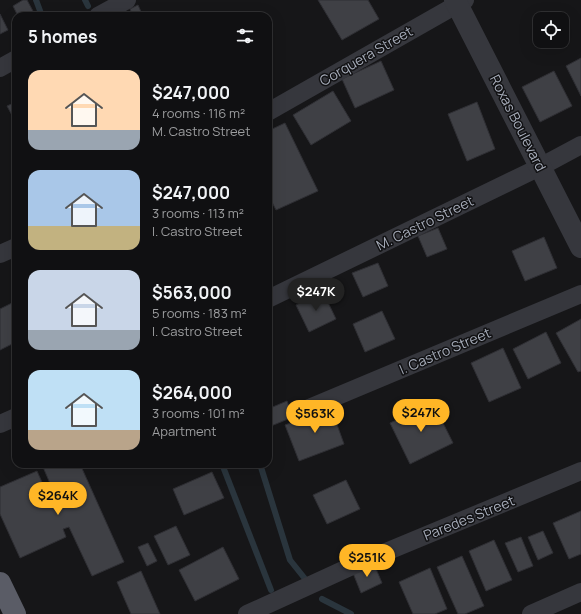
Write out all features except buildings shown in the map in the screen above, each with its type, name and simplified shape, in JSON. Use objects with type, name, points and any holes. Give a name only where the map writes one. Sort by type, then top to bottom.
[{"type":"highway","points":[[0,583],[15,614]]},
{"type":"street","points":[[105,12],[127,0]]},
{"type":"street","name":"Corquera Street","points":[[272,110],[459,2]]},
{"type":"street","name":"Roxas Boulevard","points":[[459,2],[581,247]]},
{"type":"street","points":[[0,68],[12,61]]},
{"type":"street","name":"M. Castro Street","points":[[272,297],[540,167],[581,145]]},
{"type":"street","points":[[0,254],[12,249]]},
{"type":"street","name":"I. Castro Street","points":[[309,408],[581,294]]},
{"type":"street","points":[[0,424],[12,419]]},
{"type":"street","name":"Paredes Street","points":[[247,614],[352,566],[581,471]]},
{"type":"street","points":[[531,614],[581,592]]},
{"type":"waterway","points":[[36,0],[40,12]]},
{"type":"waterway","points":[[85,0],[88,6]]},
{"type":"waterway","points":[[224,468],[271,590]]},
{"type":"waterway","points":[[261,468],[290,560],[306,580]]},
{"type":"waterway","points":[[322,599],[351,614]]}]
